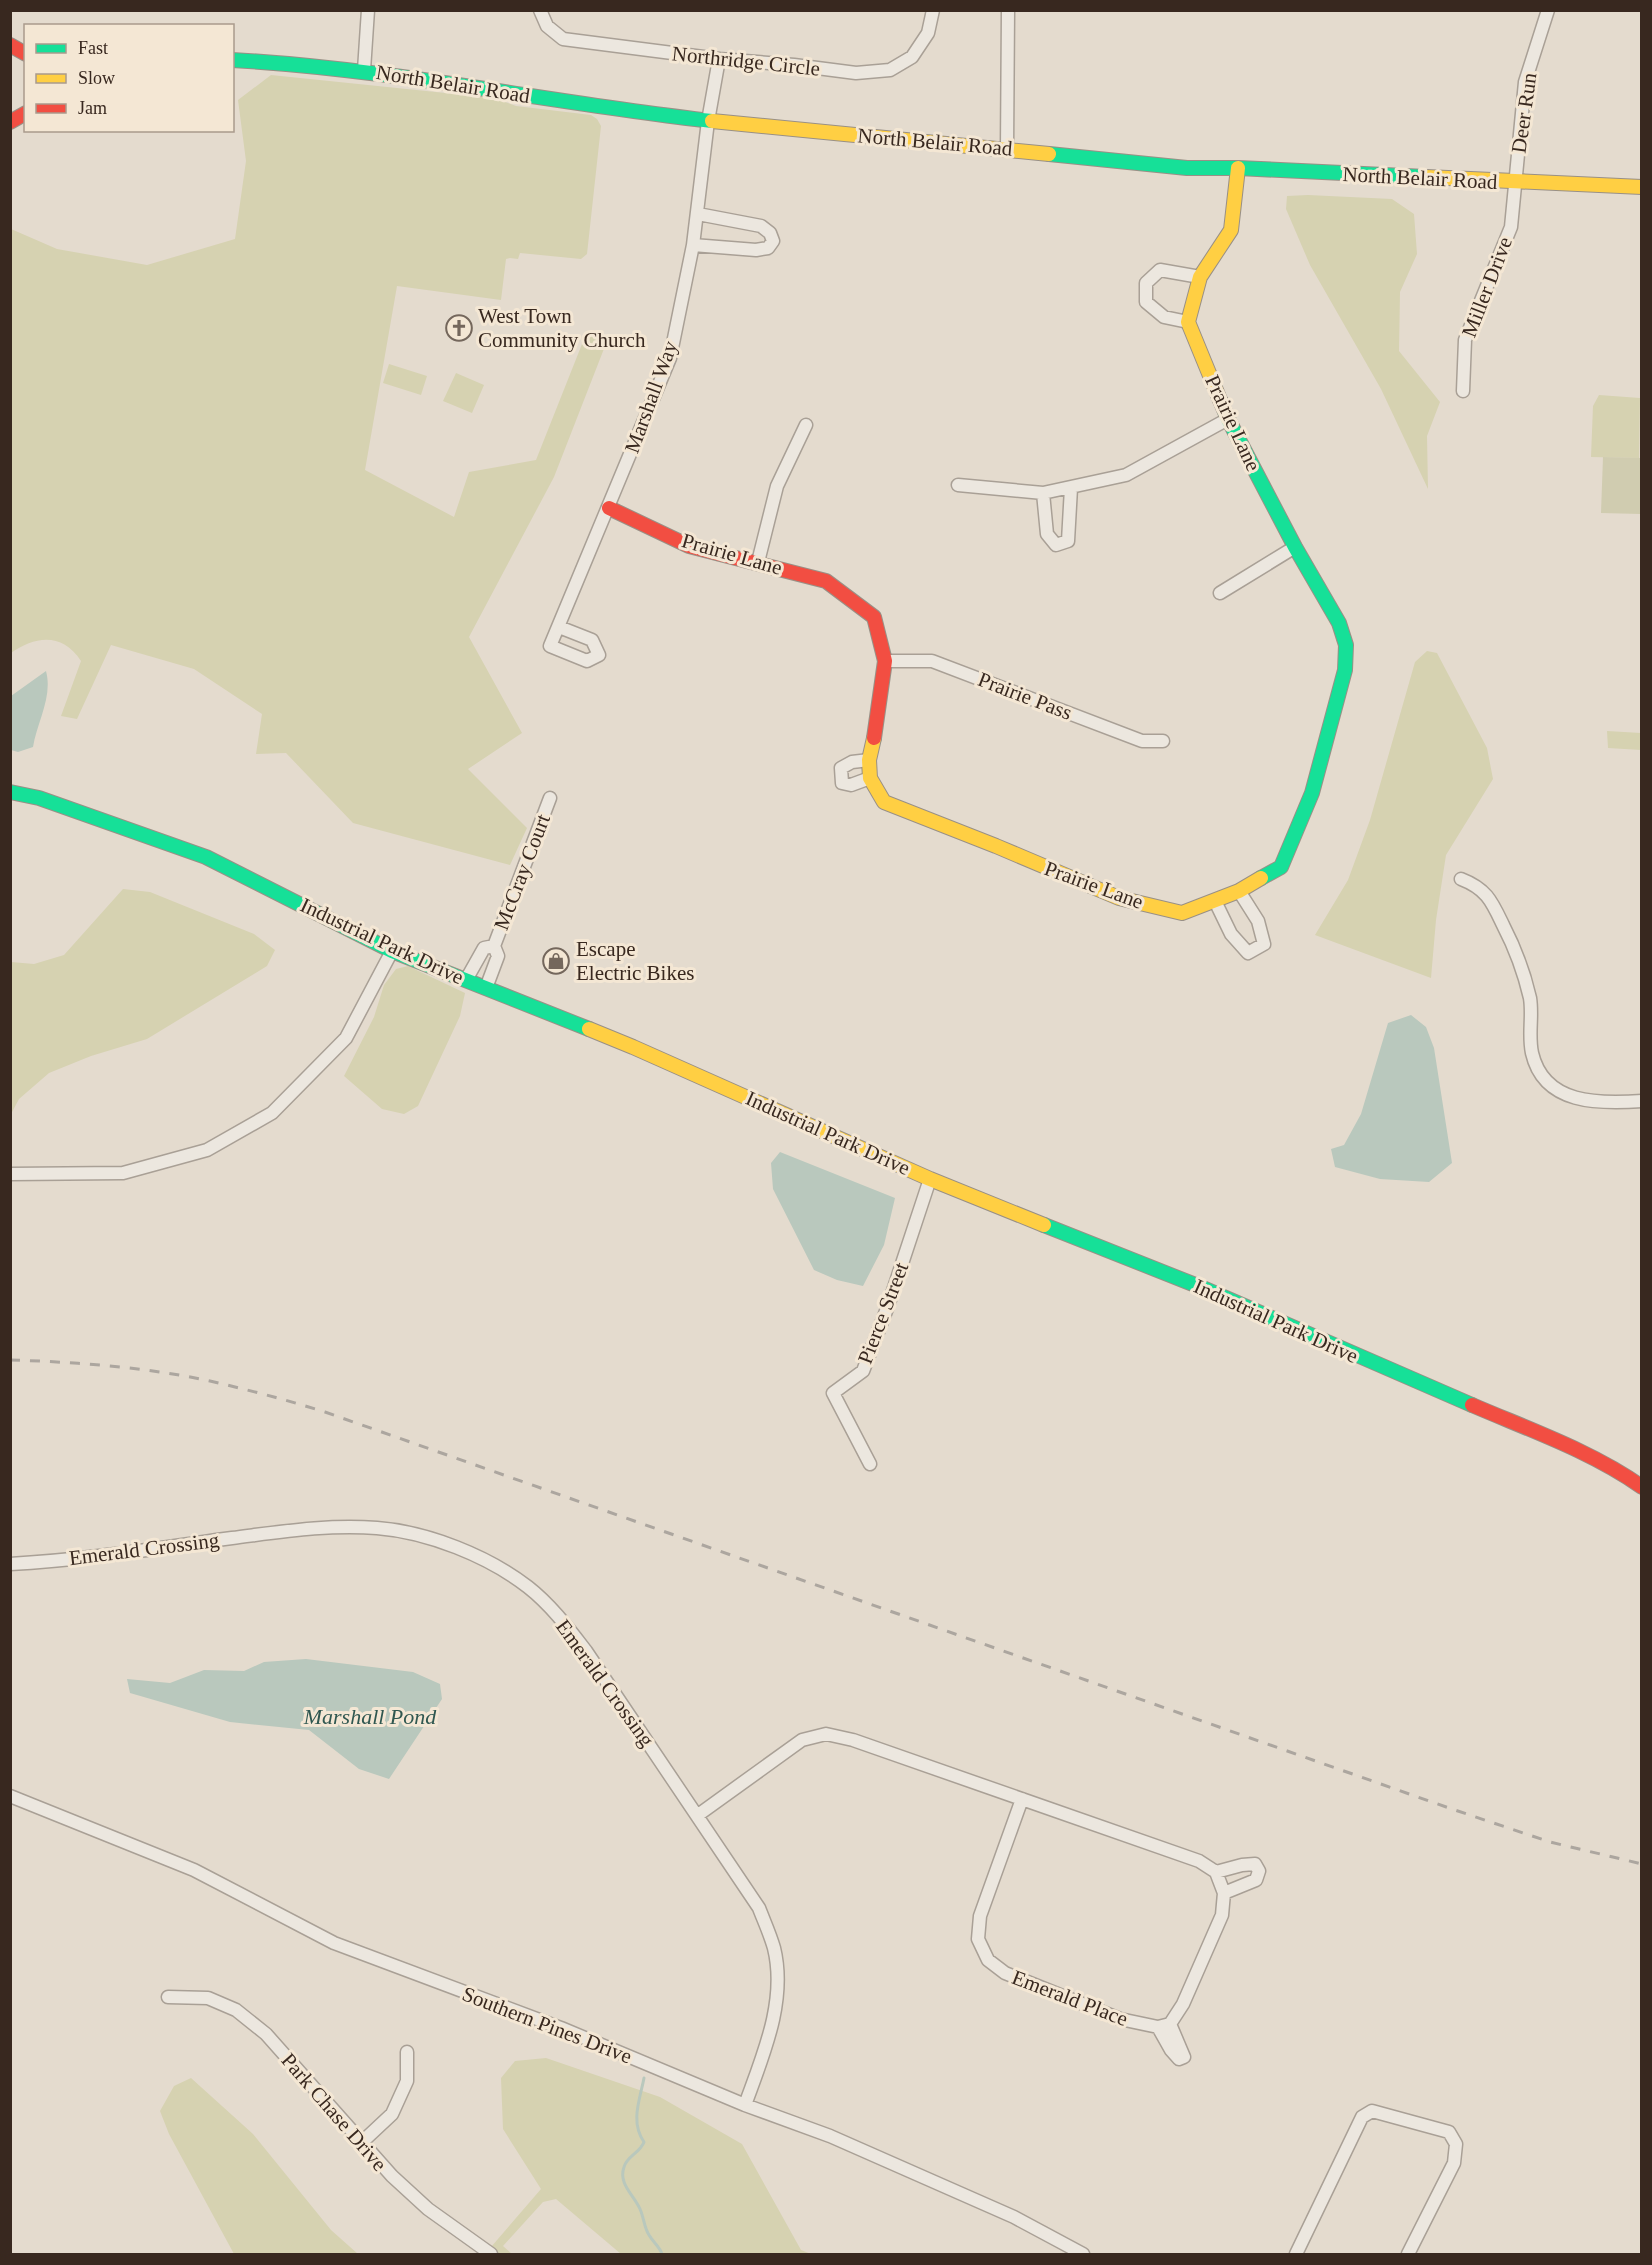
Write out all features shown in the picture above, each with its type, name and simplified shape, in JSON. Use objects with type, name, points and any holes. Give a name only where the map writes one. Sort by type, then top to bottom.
[{"type":"street","points":[[364,70],[368,10]]},
{"type":"street","name":"Northridge Circle","points":[[540,10],[547,26],[563,39],[856,74],[890,70],[912,57],[928,33],[933,10]]},
{"type":"street","points":[[1007,149],[1008,10]]},
{"type":"street","name":"Deer Run","points":[[1515,183],[1525,82],[1548,10]]},
{"type":"street","points":[[10,45],[24,53]]},
{"type":"street","name":"Marshall Way","points":[[559,627],[670,358],[698,214],[708,121],[719,59]]},
{"type":"street","name":"North Belair Road","points":[[234,60],[277,61],[364,70],[557,102],[708,121],[1187,168],[1238,168],[1515,183],[1641,187]]},
{"type":"street","points":[[10,122],[24,114]]},
{"type":"street","points":[[1200,277],[1160,270],[1146,283],[1146,302],[1164,317],[1188,322],[1200,277],[1232,230],[1238,168]]},
{"type":"street","name":"Miller Drive","points":[[1463,391],[1465,340],[1511,227],[1515,183]]},
{"type":"street","points":[[693,244],[756,250],[768,248],[773,241],[770,233],[761,226],[698,214]]},
{"type":"street","name":"Prairie Lane","points":[[609,508],[689,546],[826,581],[874,617],[885,661],[878,720],[869,760],[870,778],[884,802],[1119,898],[1182,913],[1239,891],[1281,867],[1312,793],[1344,670],[1346,645],[1339,623],[1295,547],[1228,419],[1188,322]]},
{"type":"street","points":[[958,485],[1043,493],[1126,475],[1228,419]]},
{"type":"street","points":[[758,562],[777,486],[806,425]]},
{"type":"street","points":[[1043,493],[1047,534],[1056,545],[1068,541],[1071,488]]},
{"type":"street","points":[[1220,593],[1295,547]]},
{"type":"street","name":"Prairie Pass","points":[[885,661],[932,661],[1142,741],[1163,741]]},
{"type":"street","points":[[869,760],[852,762],[841,768],[842,783],[851,785],[870,778]]},
{"type":"street","name":"Industrial Park Drive","points":[[10,792],[39,798],[206,857],[392,951],[633,1047],[930,1179],[1203,1288],[1582,1452],[1621,1472],[1641,1487]]},
{"type":"street","name":"McCray Court","points":[[486,988],[498,956],[494,946],[550,798]]},
{"type":"street","points":[[1461,879],[1473,884],[1489,896],[1518,954],[1530,1000],[1532,1052],[1541,1077],[1567,1097],[1610,1103],[1641,1101]]},
{"type":"street","points":[[1215,901],[1231,934],[1248,953],[1264,944],[1258,921],[1239,891]]},
{"type":"street","name":"McCray Court","points":[[466,980],[484,948],[494,946]]},
{"type":"street","points":[[10,1174],[123,1173],[207,1150],[272,1113],[346,1038],[392,951]]},
{"type":"street","name":"Pierce Street","points":[[870,1464],[833,1393],[862,1371],[888,1306],[930,1179]]},
{"type":"street","name":"Emerald Crossing","points":[[10,1564],[82,1558],[315,1527],[379,1528],[435,1539],[491,1562],[529,1588],[561,1620],[586,1651],[759,1908],[774,1948],[777,1986],[771,2031],[745,2105]]},
{"type":"street","points":[[698,1815],[802,1740],[826,1734],[853,1740],[1199,1861],[1216,1872],[1224,1893],[1256,1880],[1259,1871],[1256,1864],[1216,1872]]},
{"type":"street","name":"Southern Pines Drive","points":[[10,1796],[194,1870],[334,1943],[561,2028],[745,2105],[830,2136],[1003,2212],[1083,2254]]},
{"type":"street","name":"Emerald Place","points":[[1022,1799],[980,1916],[978,1940],[988,1960],[1005,1973],[1120,2019],[1164,2025],[1183,2004],[1207,1952],[1222,1915],[1224,1893]]},
{"type":"street","name":"Park Chase Drive","points":[[168,1997],[207,1998],[236,2010],[266,2034],[392,2176],[428,2209],[490,2254]]},
{"type":"street","points":[[361,2143],[392,2114],[408,2081],[407,2052]]},
{"type":"street","points":[[1296,2254],[1362,2118],[1372,2111],[1449,2132],[1456,2144],[1454,2163],[1408,2254]]},
{"type":"shaded area","points":[[271,75],[494,98],[516,106],[591,115],[601,126],[587,254],[581,259],[520,253],[518,259],[506,259],[501,300],[397,286],[365,470],[454,517],[469,472],[536,460],[586,334],[607,341],[554,477],[469,637],[522,733],[468,769],[527,828],[510,865],[353,823],[286,753],[256,754],[262,714],[194,669],[111,645],[77,719],[61,716],[81,661],[74,652],[58,641],[39,640],[11,653],[11,229],[57,249],[147,265],[235,239],[246,161],[238,100]]},
{"type":"shaded area","points":[[1287,196],[1392,199],[1414,214],[1417,254],[1400,292],[1399,351],[1440,402],[1427,436],[1428,489],[1381,389],[1310,265],[1286,209]]},
{"type":"shaded area","points":[[389,364],[427,376],[421,395],[383,383]]},
{"type":"shaded area","points":[[456,373],[484,385],[472,413],[443,401]]},
{"type":"shaded area","points":[[1599,395],[1640,398],[1639,458],[1591,457],[1593,406]]},
{"type":"shaded area","points":[[1603,457],[1641,458],[1641,514],[1601,513]]},
{"type":"shaded area","points":[[1427,651],[1437,653],[1487,748],[1493,779],[1446,855],[1436,920],[1431,978],[1315,935],[1348,880],[1370,820],[1415,662]]},
{"type":"shaded area","points":[[1607,731],[1641,733],[1641,750],[1608,748]]},
{"type":"shaded area","points":[[123,889],[150,892],[254,934],[275,950],[267,966],[147,1039],[91,1056],[49,1073],[19,1099],[11,1114],[11,962],[34,964],[64,955]]},
{"type":"shaded area","points":[[408,966],[465,993],[460,1016],[418,1106],[404,1114],[382,1109],[344,1076],[374,1017],[384,985],[396,969]]},
{"type":"shaded area","points":[[546,2058],[660,2097],[742,2144],[801,2250],[811,2254],[621,2254],[556,2199],[543,2202],[503,2246],[512,2254],[485,2254],[541,2189],[503,2129],[501,2078],[515,2061]]},
{"type":"shaded area","points":[[191,2078],[253,2134],[331,2230],[358,2254],[234,2254],[169,2134],[160,2111],[174,2086]]},
{"type":"water","points":[[46,671],[48,681],[46,700],[33,747],[18,752],[11,750],[11,696]]},
{"type":"water","points":[[1411,1015],[1426,1027],[1434,1048],[1452,1163],[1429,1182],[1380,1179],[1335,1167],[1331,1149],[1344,1145],[1361,1114],[1388,1023]]},
{"type":"water","points":[[780,1152],[895,1198],[884,1245],[863,1286],[837,1280],[814,1270],[773,1189],[771,1163]]},
{"type":"water","name":"Marshall Pond","points":[[306,1659],[413,1672],[440,1684],[442,1699],[389,1779],[359,1769],[309,1730],[230,1722],[130,1693],[127,1679],[170,1683],[204,1670],[244,1671],[264,1662]]},
{"type":"waterway","points":[[644,2078],[637,2118],[644,2142],[626,2163],[623,2179],[640,2209],[647,2232],[662,2254]]},
{"type":"railway","points":[[10,1360],[86,1364],[161,1372],[225,1384],[325,1412],[1449,1808],[1550,1842],[1642,1864]]},
{"type":"traffic: fast","points":[[234,60],[352,71],[712,121]]},
{"type":"traffic: fast","points":[[1049,154],[1187,168],[1238,168],[1426,177]]},
{"type":"traffic: fast","points":[[1220,400],[1295,547],[1339,623],[1346,645],[1345,670],[1312,793],[1281,867],[1261,878]]},
{"type":"traffic: fast","points":[[10,792],[39,798],[206,857],[392,951],[589,1029]]},
{"type":"traffic: fast","points":[[1044,1225],[1203,1288],[1472,1405]]},
{"type":"traffic: slow","points":[[712,121],[1049,154]]},
{"type":"traffic: slow","points":[[1220,400],[1188,322],[1200,277],[1231,230],[1238,168]]},
{"type":"traffic: slow","points":[[1426,177],[1642,187]]},
{"type":"traffic: slow","points":[[874,738],[869,760],[870,778],[884,802],[1119,898],[1182,913],[1239,891],[1261,878]]},
{"type":"traffic: slow","points":[[589,1029],[930,1179],[1044,1225]]},
{"type":"traffic: jam","points":[[10,45],[24,53]]},
{"type":"traffic: jam","points":[[10,122],[24,114]]},
{"type":"traffic: jam","points":[[609,508],[689,546],[826,581],[874,617],[885,661],[874,738]]},
{"type":"traffic: jam","points":[[1472,1405],[1581,1452],[1642,1487]]},
{"type":"place","name":"West Town Community Church","points":[[459,328]]},
{"type":"place","name":"Escape Electric Bikes","points":[[556,961]]}]
